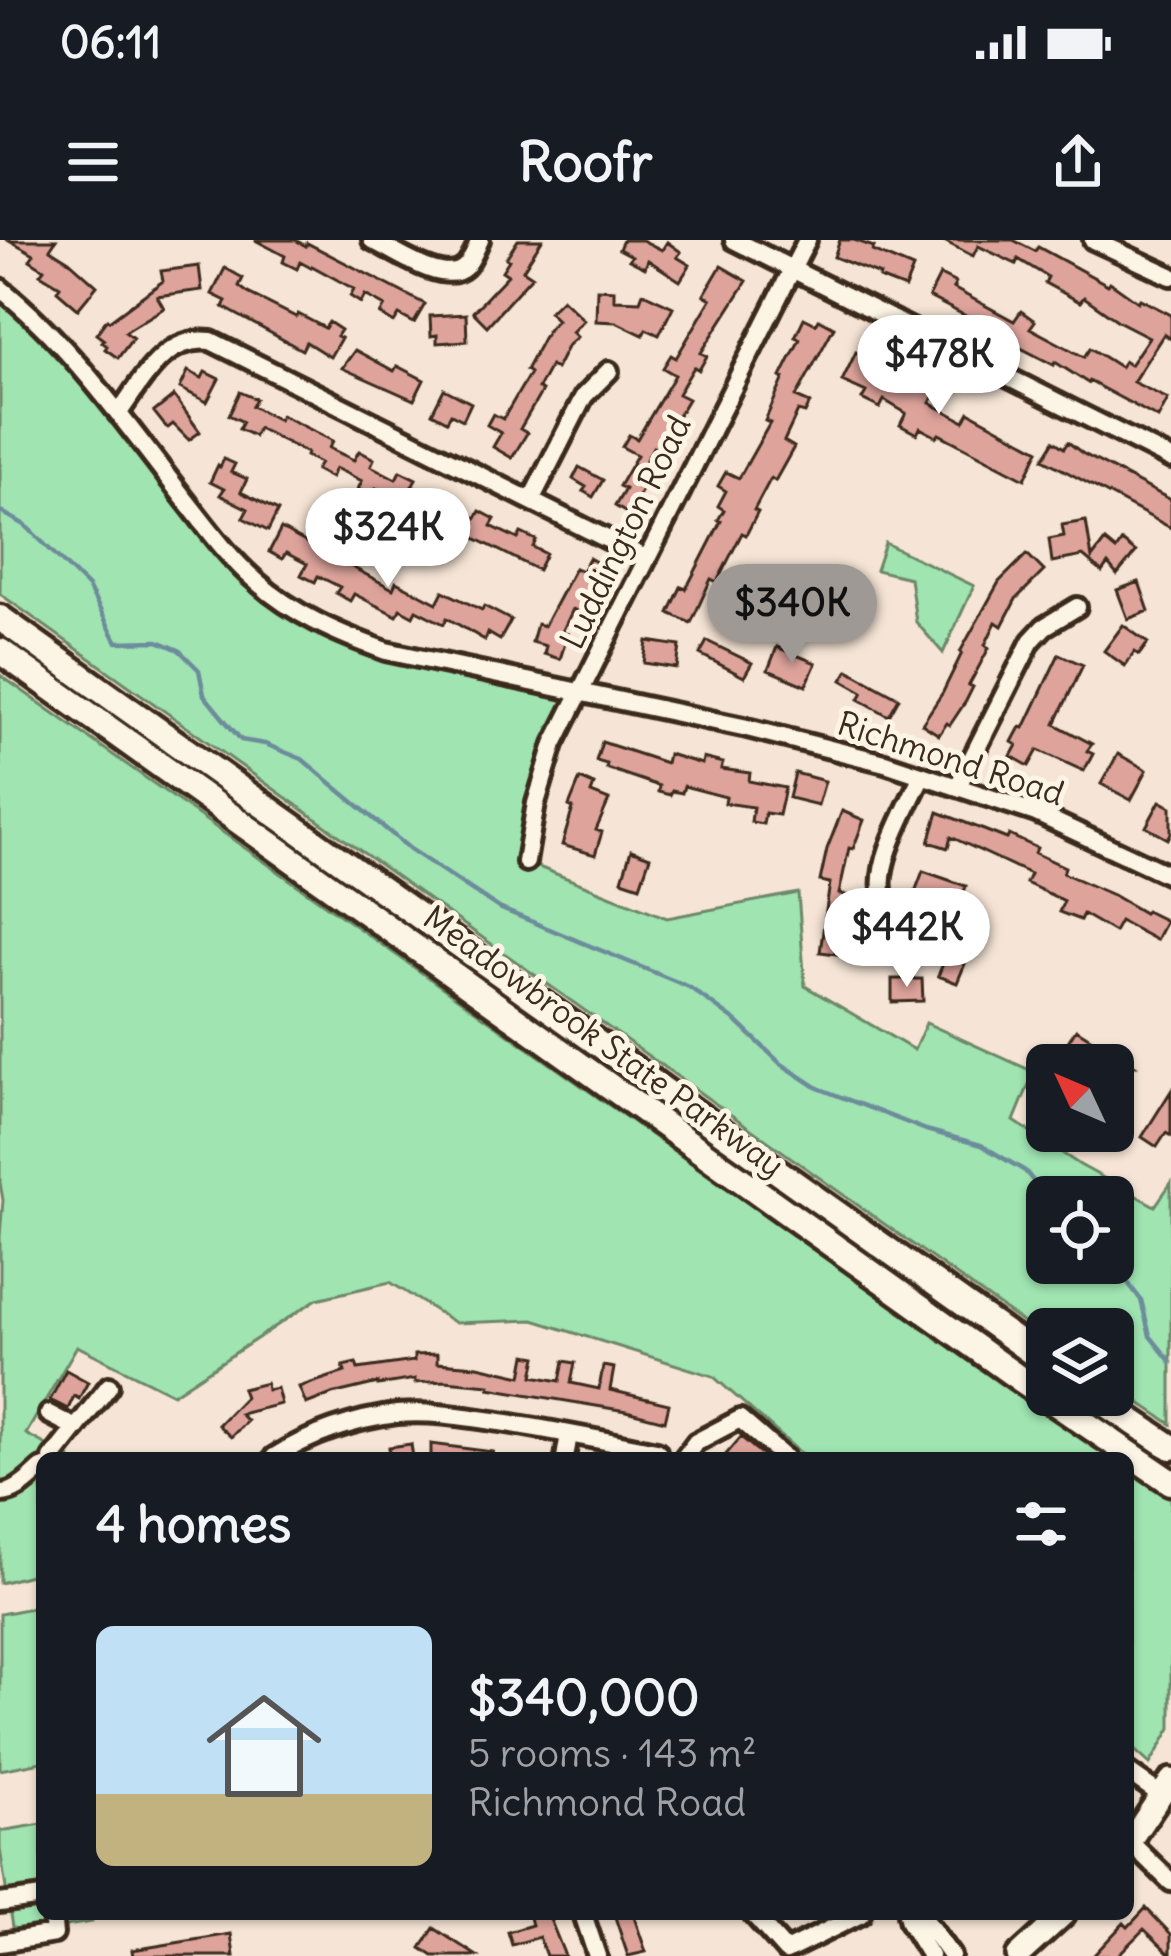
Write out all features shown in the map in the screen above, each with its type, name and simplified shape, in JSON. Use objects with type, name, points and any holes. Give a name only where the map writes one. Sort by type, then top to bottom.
[{"type":"highway","name":"Meadowbrook State Parkway","points":[[0,618],[1026,1349]]},
{"type":"highway","name":"Meadowbrook State Parkway","points":[[0,651],[1127,1452]]},
{"type":"highway","points":[[1125,1416],[1171,1447]]},
{"type":"highway","name":"Meadowbrook State Parkway","points":[[1134,1457],[1171,1482]]},
{"type":"main road","points":[[1134,1835],[1168,1784]]},
{"type":"main road","points":[[1018,1956],[1057,1920]]},
{"type":"street","points":[[372,240],[443,274],[465,267],[480,240]]},
{"type":"street","points":[[734,240],[1171,459]]},
{"type":"street","name":"Luddington Road","points":[[526,862],[536,802],[554,744],[807,240]]},
{"type":"street","points":[[1093,240],[1171,276]]},
{"type":"street","name":"Richmond Road","points":[[0,288],[70,354],[255,581],[290,608],[338,633],[386,651],[743,727],[886,763],[1036,813],[1171,876]]},
{"type":"street","points":[[118,414],[165,352],[185,341],[211,341],[646,559]]},
{"type":"street","points":[[530,500],[584,396],[609,371]]},
{"type":"street","points":[[958,786],[1031,641],[1077,607]]},
{"type":"street","points":[[902,930],[884,898],[883,871],[922,775]]},
{"type":"street","points":[[57,1452],[109,1386]]},
{"type":"street","points":[[49,1414],[76,1428]]},
{"type":"street","points":[[285,1452],[343,1426],[394,1414],[454,1415],[657,1451]]},
{"type":"street","points":[[688,1452],[696,1442],[740,1419],[778,1452]]},
{"type":"street","points":[[566,1452],[569,1434]]},
{"type":"street","points":[[0,1493],[6,1494],[36,1473]]},
{"type":"street","points":[[1134,1774],[1168,1784]]},
{"type":"street","points":[[1134,1848],[1171,1882]]},
{"type":"street","points":[[0,1904],[36,1898]]},
{"type":"street","points":[[0,1943],[54,1934],[53,1920]]},
{"type":"street","points":[[585,1920],[597,1956]]},
{"type":"street","points":[[758,1920],[786,1951],[849,1920]]},
{"type":"street","points":[[908,1920],[930,1956]]},
{"type":"street","points":[[925,1920],[951,1956]]},
{"type":"green space","points":[[0,288],[23,306],[226,550],[338,633],[579,694],[554,744],[526,862],[667,918],[798,893],[805,986],[914,1050],[926,1023],[1026,1068],[1026,1092],[1014,1121],[1026,1129],[1026,1152],[1060,1152],[1100,1176],[1026,1176],[1026,1284],[1134,1284],[1134,1195],[1155,1206],[1171,1183],[1171,1424],[1134,1399],[1134,1308],[1026,1308],[1026,1325],[0,594]]},
{"type":"green space","points":[[885,543],[974,586],[943,653],[916,622],[910,578],[876,570]]},
{"type":"green space","points":[[0,675],[1026,1400],[1026,1416],[1049,1416],[1104,1452],[799,1452],[713,1376],[533,1320],[455,1323],[390,1282],[317,1299],[173,1394],[77,1346],[26,1434],[60,1452],[36,1452],[36,1574],[0,1583]]},
{"type":"green space","points":[[1134,1472],[1171,1497],[1171,1728],[1150,1764],[1134,1749]]},
{"type":"green space","points":[[36,1607],[36,1763],[0,1770],[0,1614]]},
{"type":"green space","points":[[36,1825],[36,1920],[92,1922],[13,1934],[0,1831]]},
{"type":"building","points":[[9,240],[56,240],[50,249],[97,286],[78,309],[57,291],[60,286],[40,274],[44,269],[30,260],[34,254]]},
{"type":"building","points":[[255,240],[307,243],[425,304],[414,323],[399,315],[394,323],[380,314],[385,306],[365,295],[361,303],[350,296],[354,289],[312,266],[300,262],[297,269],[283,262],[285,256]]},
{"type":"building","points":[[518,240],[542,240],[523,270],[532,276],[487,326],[473,312],[508,275],[502,271]]},
{"type":"building","points":[[623,240],[642,240],[662,250],[667,242],[690,265],[680,281],[648,260],[645,268],[619,249]]},
{"type":"building","points":[[840,240],[874,247],[872,251],[913,268],[905,288],[834,257]]},
{"type":"building","points":[[942,240],[1013,240],[1035,251],[1038,247],[1171,315],[1171,339],[1164,334],[1133,382],[1168,399],[1158,418],[929,297],[940,275],[956,283],[953,288],[1014,321],[1021,311],[1035,321],[1030,328],[1084,357],[1090,348],[1120,367],[1124,361],[1130,365],[1149,337],[1084,297],[1080,302],[1045,283],[1048,277],[1018,259],[1016,264],[978,246],[973,256]]},
{"type":"building","points":[[199,266],[202,290],[157,296],[164,308],[125,332],[133,338],[118,358],[105,349],[104,340],[96,334],[107,319],[163,281],[161,271]]},
{"type":"building","points":[[721,266],[747,281],[701,353],[707,356],[699,370],[694,367],[678,394],[688,399],[661,451],[653,447],[641,469],[651,475],[628,514],[615,506],[625,489],[619,486],[637,455],[622,447],[629,435],[637,439],[675,375],[663,368],[671,355],[676,358],[711,299],[704,295]]},
{"type":"building","points":[[225,268],[243,278],[239,286],[248,293],[296,317],[325,328],[329,322],[341,330],[330,357],[306,342],[302,350],[223,307],[226,301],[212,294]]},
{"type":"building","points":[[597,289],[614,290],[614,300],[640,301],[643,293],[673,307],[659,335],[646,329],[643,335],[616,322],[596,321]]},
{"type":"building","points":[[562,299],[584,320],[572,332],[577,337],[556,369],[550,366],[538,388],[542,391],[520,429],[527,433],[512,458],[493,447],[501,433],[487,425],[493,414],[503,419],[557,320],[549,312]]},
{"type":"building","points":[[466,314],[467,341],[437,343],[437,335],[431,336],[430,316]]},
{"type":"building","points":[[804,318],[834,327],[796,397],[810,403],[805,413],[798,411],[784,441],[794,447],[775,481],[771,478],[754,510],[758,512],[717,582],[711,579],[691,623],[669,613],[721,521],[724,510],[718,506],[726,491],[718,486],[726,472],[739,478],[770,423],[765,421],[800,339],[795,337]]},
{"type":"building","points":[[355,350],[394,371],[397,366],[424,380],[414,400],[342,368]]},
{"type":"building","points":[[856,352],[935,394],[930,403],[964,421],[969,412],[1039,450],[1025,479],[939,434],[920,428],[917,434],[900,425],[906,413],[884,400],[880,408],[862,399],[866,392],[842,381]]},
{"type":"building","points":[[188,371],[219,379],[207,402],[180,388]]},
{"type":"building","points":[[444,389],[471,403],[463,420],[451,414],[447,421],[432,413]]},
{"type":"building","points":[[240,392],[256,399],[252,406],[333,441],[329,448],[354,460],[359,451],[374,459],[371,466],[396,479],[400,471],[416,479],[412,486],[437,498],[441,491],[456,499],[453,506],[476,518],[480,511],[495,519],[491,526],[518,539],[521,533],[536,540],[533,547],[546,554],[538,570],[376,488],[372,496],[358,489],[362,481],[335,468],[331,478],[316,470],[320,463],[307,453],[258,428],[254,436],[239,429],[243,422],[229,415]]},
{"type":"building","points":[[174,396],[200,432],[189,440],[173,424],[165,426],[154,412]]},
{"type":"building","points":[[1054,441],[1064,448],[1068,442],[1171,500],[1171,528],[1043,459]]},
{"type":"building","points":[[224,459],[235,464],[231,472],[247,479],[241,492],[278,511],[268,531],[243,518],[248,509],[220,495],[224,489],[210,482]]},
{"type":"building","points":[[579,467],[603,480],[593,497],[573,479]]},
{"type":"building","points":[[1086,521],[1092,558],[1105,541],[1116,550],[1122,541],[1136,552],[1117,575],[1108,564],[1102,572],[1083,556],[1052,562],[1049,539],[1064,536],[1062,525]]},
{"type":"building","points":[[281,529],[393,589],[396,582],[437,603],[443,591],[511,620],[500,640],[488,633],[485,640],[447,618],[444,624],[416,610],[413,616],[400,609],[397,616],[354,594],[350,601],[336,593],[340,587],[318,576],[315,582],[301,575],[307,564],[286,553],[282,559],[269,552]]},
{"type":"building","points":[[1027,554],[1044,571],[1016,599],[1002,626],[996,622],[966,701],[939,735],[922,724],[999,582]]},
{"type":"building","points":[[589,558],[605,567],[580,613],[573,609],[562,632],[568,634],[560,659],[544,654],[546,646],[532,642],[537,624],[544,626],[575,568],[582,571]]},
{"type":"building","points":[[1139,582],[1149,611],[1128,619],[1117,590]]},
{"type":"building","points":[[1123,625],[1148,643],[1125,666],[1104,651]]},
{"type":"building","points":[[647,641],[680,646],[677,668],[644,663]]},
{"type":"building","points":[[707,641],[752,663],[744,677],[700,654]]},
{"type":"building","points":[[777,647],[816,663],[806,686],[768,670]]},
{"type":"building","points":[[1059,654],[1083,665],[1055,724],[1092,744],[1087,751],[1093,754],[1084,771],[1038,750],[1029,766],[1011,756],[1017,745],[1012,742],[1020,727],[1024,728]]},
{"type":"building","points":[[848,670],[899,698],[889,716],[859,699],[863,692],[842,680]]},
{"type":"building","points":[[602,742],[666,763],[668,754],[702,764],[703,758],[723,763],[721,769],[750,773],[749,781],[785,788],[779,815],[765,813],[763,824],[751,822],[753,807],[725,803],[726,797],[684,786],[682,793],[658,792],[659,786],[596,761]]},
{"type":"building","points":[[1118,754],[1147,770],[1131,800],[1101,784]]},
{"type":"building","points":[[795,773],[825,781],[818,805],[789,798]]},
{"type":"building","points":[[580,779],[594,785],[591,793],[609,800],[596,830],[602,832],[595,855],[562,845]]},
{"type":"building","points":[[1160,801],[1171,807],[1168,839],[1146,827]]},
{"type":"building","points":[[842,811],[864,820],[853,849],[849,848],[839,894],[851,896],[846,936],[855,937],[853,956],[820,952],[830,883],[820,881]]},
{"type":"building","points":[[938,812],[1037,848],[1035,853],[1065,867],[1063,873],[1166,921],[1156,940],[1120,921],[1114,932],[1083,914],[1080,920],[1059,912],[1064,901],[1026,883],[1030,874],[951,837],[948,848],[929,842]]},
{"type":"building","points":[[631,850],[650,857],[640,886],[622,880]]},
{"type":"building","points":[[923,871],[966,886],[959,907],[915,892]]},
{"type":"building","points":[[964,912],[983,920],[957,983],[938,976]]},
{"type":"building","points":[[892,979],[922,979],[923,1001],[892,1002]]},
{"type":"building","points":[[1076,1029],[1100,1044],[1066,1044]]},
{"type":"building","points":[[1171,1091],[1171,1136],[1166,1133],[1157,1147],[1142,1137]]},
{"type":"building","points":[[437,1354],[437,1363],[522,1376],[526,1355],[537,1357],[533,1376],[560,1381],[564,1361],[575,1363],[571,1383],[599,1389],[603,1366],[614,1368],[610,1390],[669,1404],[665,1421],[490,1385],[415,1383],[415,1379],[378,1383],[306,1404],[299,1387],[345,1372],[343,1366],[356,1363],[358,1369]]},
{"type":"building","points":[[66,1370],[88,1382],[68,1409],[50,1400]]},
{"type":"building","points":[[266,1383],[267,1390],[277,1388],[281,1404],[240,1414],[247,1421],[231,1437],[218,1425],[245,1397],[242,1389]]},
{"type":"building","points":[[741,1437],[759,1452],[728,1452]]},
{"type":"building","points":[[411,1444],[412,1452],[389,1452],[389,1447]]},
{"type":"building","points":[[431,1444],[493,1452],[431,1452]]},
{"type":"building","points":[[1146,1908],[1171,1934],[1171,1955],[1144,1929],[1117,1956],[1093,1956],[1124,1923],[1128,1927]]},
{"type":"building","points":[[531,1920],[550,1920],[565,1956],[546,1956],[539,1937],[512,1945],[508,1932],[532,1925]]},
{"type":"building","points":[[616,1920],[635,1920],[646,1952],[628,1956]]},
{"type":"building","points":[[434,1928],[477,1956],[433,1956],[421,1948]]},
{"type":"building","points":[[231,1934],[234,1956],[133,1956],[132,1950]]},
{"type":"waterway","points":[[0,511],[25,525],[88,587],[117,642],[158,641],[179,650],[199,670],[204,695],[241,740],[302,759],[410,849],[499,908],[689,987],[737,1022],[780,1063],[818,1088],[926,1130],[981,1145],[1029,1176]]},
{"type":"waterway","points":[[1129,1284],[1141,1300],[1150,1336],[1171,1362]]}]
